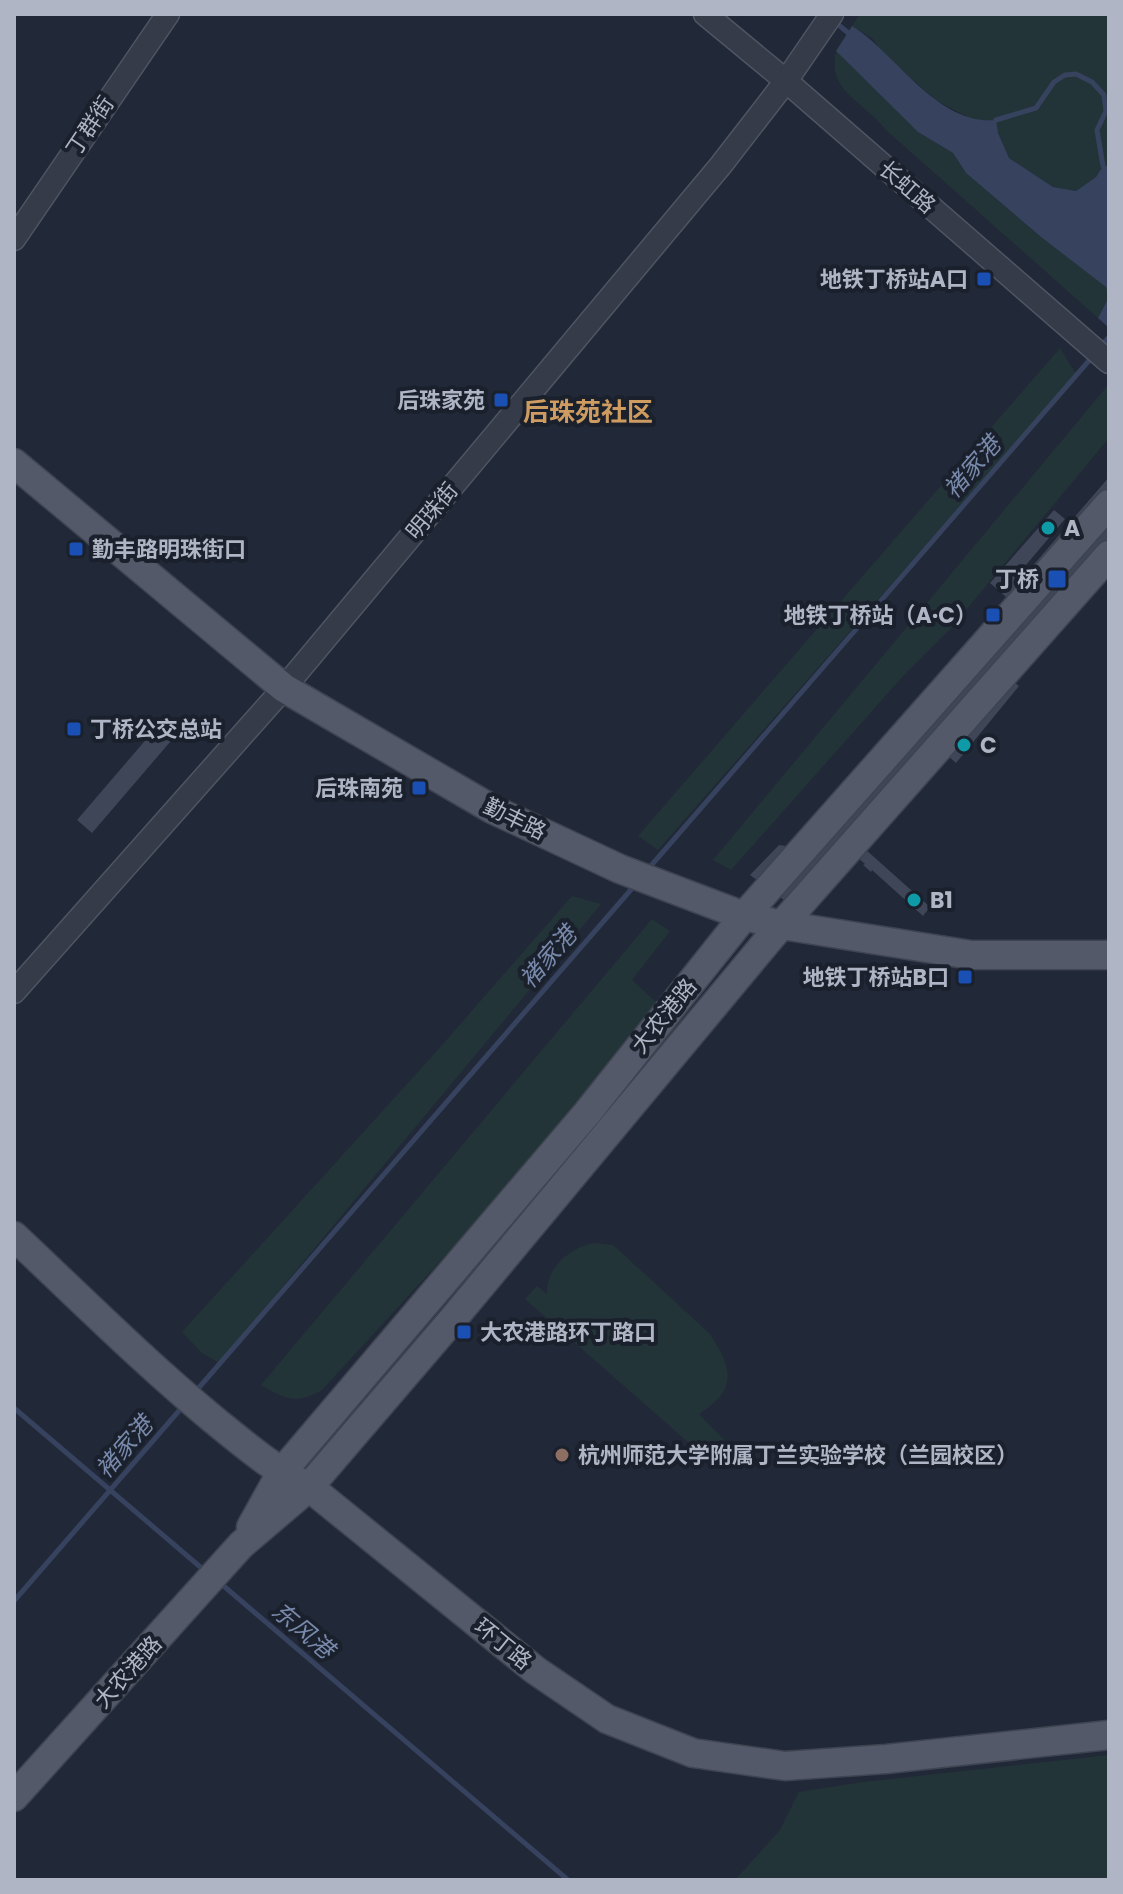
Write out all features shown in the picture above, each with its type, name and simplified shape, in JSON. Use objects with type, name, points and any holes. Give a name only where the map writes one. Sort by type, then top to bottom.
[{"type":"main road","name":"勤丰路","points":[[14,463],[284,688],[492,809],[620,869],[744,916],[782,925],[971,955],[1109,955]]},
{"type":"main road","name":"大农港路","points":[[241,1545],[281,1473],[588,1112],[744,916],[1109,504]]},
{"type":"main road","name":"大农港路","points":[[14,1797],[241,1545],[309,1487],[782,925],[1109,555]]},
{"type":"main road","name":"环丁路","points":[[14,1236],[177,1389],[235,1437],[281,1473],[309,1487],[535,1670],[607,1719],[693,1753],[785,1766],[886,1759],[1109,1735]]},
{"type":"street","name":"丁群街","points":[[14,239],[168,14]]},
{"type":"street","name":"长虹路","points":[[705,14],[1101,355]]},
{"type":"street","name":"明珠街","points":[[14,992],[284,688],[721,165],[786,81],[828,20]]},
{"type":"shaded area","points":[[860,14],[1109,14],[1109,166],[1103,166],[1096,177],[1076,191],[1053,187],[1009,158],[998,133],[982,121],[937,101],[883,54],[873,39],[852,26]]},
{"type":"shaded area","points":[[836,51],[918,132],[953,153],[966,173],[1041,237],[1107,287],[1109,297],[1098,318],[849,95],[837,76]]},
{"type":"shaded area","points":[[1060,348],[1076,374],[658,850],[638,836]]},
{"type":"shaded area","points":[[1109,384],[1109,438],[951,628],[904,675],[731,870],[713,860]]},
{"type":"shaded area","points":[[572,896],[601,904],[219,1363],[202,1353],[182,1332],[436,1052]]},
{"type":"shaded area","points":[[652,919],[670,931],[632,980],[668,1013],[322,1390],[297,1399],[277,1394],[261,1385]]},
{"type":"shaded area","points":[[593,1243],[613,1245],[709,1333],[723,1357],[728,1377],[726,1387],[712,1405],[699,1414],[728,1444],[712,1463],[525,1299],[537,1286],[547,1294],[550,1276],[561,1261],[576,1249]]},
{"type":"shaded area","points":[[1109,1755],[1109,1880],[735,1880],[780,1830],[799,1792]]},
{"type":"water","points":[[852,26],[936,100],[955,112],[975,119],[996,120],[1009,158],[1053,187],[1076,191],[1096,177],[1103,166],[1109,166],[1109,297],[1106,287],[966,173],[953,153],[918,132],[836,51]]},
{"type":"water","points":[[1109,297],[1109,328],[1098,318]]},
{"type":"building","name":"丁桥","points":[[1109,477],[1109,555],[1007,677],[1019,686],[956,763],[948,756],[864,848],[930,907],[923,916],[857,857],[792,906],[750,875],[779,845],[786,846],[1006,597],[990,583],[1054,510],[1065,519],[1014,579],[1018,583]]},
{"type":"building","points":[[167,715],[182,728],[92,833],[77,820]]},
{"type":"waterway","points":[[835,22],[852,36]]},
{"type":"waterway","points":[[996,120],[1036,108],[1054,82],[1065,75],[1076,74],[1092,82],[1104,95],[1106,111],[1097,130],[1103,166]]},
{"type":"waterway","name":"褚家港","points":[[1099,348],[1109,337]]},
{"type":"waterway","name":"褚家港","points":[[649,868],[1093,356]]},
{"type":"waterway","name":"褚家港","points":[[196,1391],[635,885]]},
{"type":"waterway","name":"褚家港","points":[[14,1601],[184,1405]]},
{"type":"waterway","name":"褚家港","points":[[14,1408],[205,1571]]},
{"type":"waterway","name":"东风港","points":[[219,1582],[568,1880]]},
{"type":"place","name":"地铁丁桥站A口","points":[[984,279]]},
{"type":"place","name":"后珠家苑","points":[[501,400]]},
{"type":"place","name":"A","points":[[1048,528]]},
{"type":"place","name":"勤丰路明珠街口","points":[[76,549]]},
{"type":"place","name":"丁桥","points":[[1057,579]]},
{"type":"place","name":"地铁丁桥站（A·C）","points":[[993,615]]},
{"type":"place","name":"丁桥公交总站","points":[[74,729]]},
{"type":"place","name":"C","points":[[964,745]]},
{"type":"place","name":"后珠南苑","points":[[419,788]]},
{"type":"place","name":"B1","points":[[914,900]]},
{"type":"place","name":"地铁丁桥站B口","points":[[965,977]]},
{"type":"place","name":"大农港路环丁路口","points":[[464,1332]]},
{"type":"place","name":"杭州师范大学附属丁兰实验学校（兰园校区）","points":[[562,1455]]},
{"type":"district","name":"后珠苑社区","points":[[588,412]]}]
